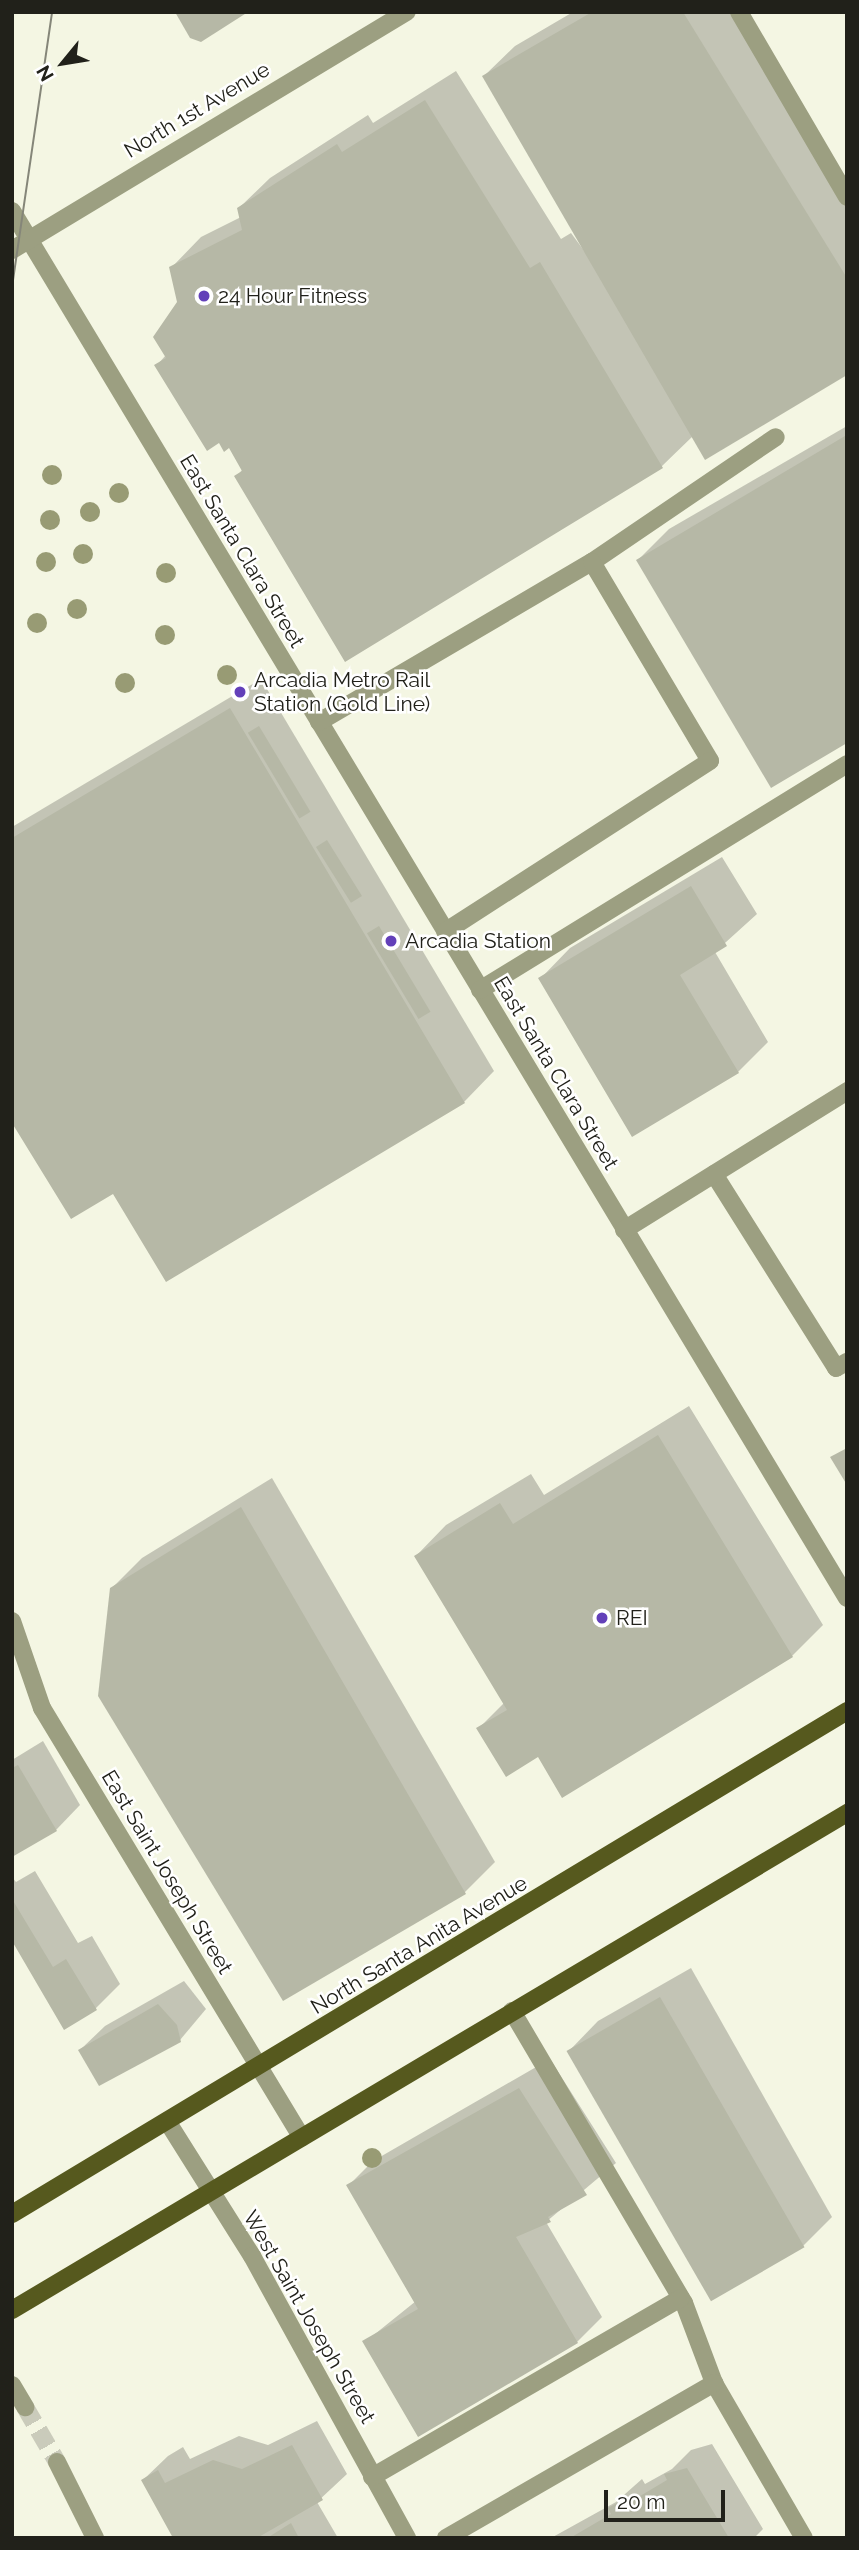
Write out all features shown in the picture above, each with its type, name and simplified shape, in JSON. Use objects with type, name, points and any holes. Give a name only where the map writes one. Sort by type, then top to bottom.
[{"type":"main road","name":"North Santa Anita Avenue","points":[[12,2214],[260,2068],[847,1711]]},
{"type":"main road","points":[[12,2310],[847,1813]]},
{"type":"street","name":"North 1st Avenue","points":[[12,250],[407,12]]},
{"type":"street","points":[[739,12],[847,197]]},
{"type":"street","name":"East Santa Clara Street","points":[[12,211],[847,1598]]},
{"type":"street","points":[[319,722],[592,562],[776,437]]},
{"type":"street","points":[[445,932],[710,761],[592,562]]},
{"type":"street","points":[[480,990],[847,764]]},
{"type":"street","points":[[624,1230],[847,1091]]},
{"type":"street","points":[[714,1174],[836,1368],[847,1362]]},
{"type":"street","name":"East Saint Joseph Street","points":[[12,1621],[42,1708],[302,2138]]},
{"type":"street","points":[[512,2011],[681,2298],[714,2382],[804,2538]]},
{"type":"street","name":"West Saint Joseph Street","points":[[167,2121],[208,2192],[252,2256],[407,2538]]},
{"type":"street","points":[[372,2477],[681,2298]]},
{"type":"street","points":[[446,2538],[714,2382]]},
{"type":"street","points":[[12,2385],[25,2407]]},
{"type":"street","points":[[57,2462],[95,2538]]},
{"type":"building","points":[[175,12],[248,12],[201,42],[190,38]]},
{"type":"building","points":[[592,12],[683,12],[847,278],[847,375],[705,460],[482,76]]},
{"type":"building","points":[[425,100],[530,268],[540,262],[663,468],[345,662],[234,476],[242,471],[229,448],[224,452],[219,443],[207,451],[154,365],[166,358],[153,337],[177,302],[169,267],[242,230],[237,208],[337,144],[342,152]]},
{"type":"building","points":[[845,436],[847,743],[771,788],[636,560]]},
{"type":"building","points":[[230,708],[465,1103],[166,1282],[113,1194],[71,1219],[12,1123],[12,838]]},
{"type":"building","points":[[259,726],[311,812],[299,818],[248,733]]},
{"type":"building","points":[[327,840],[362,896],[351,903],[316,847]]},
{"type":"building","points":[[691,886],[727,946],[680,975],[739,1073],[632,1137],[538,978]]},
{"type":"building","points":[[379,926],[431,1012],[419,1019],[367,933]]},
{"type":"building","points":[[658,1435],[793,1657],[562,1798],[538,1757],[506,1777],[476,1728],[507,1710],[414,1556],[500,1503],[513,1524]]},
{"type":"building","points":[[847,1448],[847,1485],[830,1457]]},
{"type":"building","points":[[241,1507],[466,1894],[283,2001],[98,1696],[110,1588]]},
{"type":"building","points":[[18,1765],[57,1831],[12,1857],[12,1768]]},
{"type":"building","points":[[12,1899],[53,1967],[66,1959],[97,2010],[64,2030],[12,1941]]},
{"type":"building","points":[[660,1997],[804,2247],[711,2301],[566,2051]]},
{"type":"building","points":[[158,2004],[177,2025],[181,2042],[99,2086],[78,2050]]},
{"type":"building","points":[[519,2088],[587,2195],[548,2217],[551,2222],[516,2237],[578,2343],[418,2437],[362,2341],[418,2309],[346,2185]]},
{"type":"building","points":[[292,2445],[323,2500],[257,2538],[173,2538],[141,2480],[158,2470],[165,2483],[213,2460],[242,2469]]},
{"type":"building","points":[[687,2468],[729,2538],[570,2538],[611,2514],[608,2508],[617,2503],[620,2508],[667,2480],[664,2474]]},
{"type":"building","points":[[291,2523],[299,2538],[267,2538]]},
{"type":"tunnel","points":[[25,2407],[57,2462]]},
{"type":"tram line","points":[[12,287],[52,12]]},
{"type":"place","name":"24 Hour Fitness","points":[[204,296]]},
{"type":"place","name":"Arcadia Metro Rail Station (Gold Line)","points":[[240,692]]},
{"type":"place","name":"Arcadia Station","points":[[391,941]]},
{"type":"place","name":"REI","points":[[602,1618]]}]
